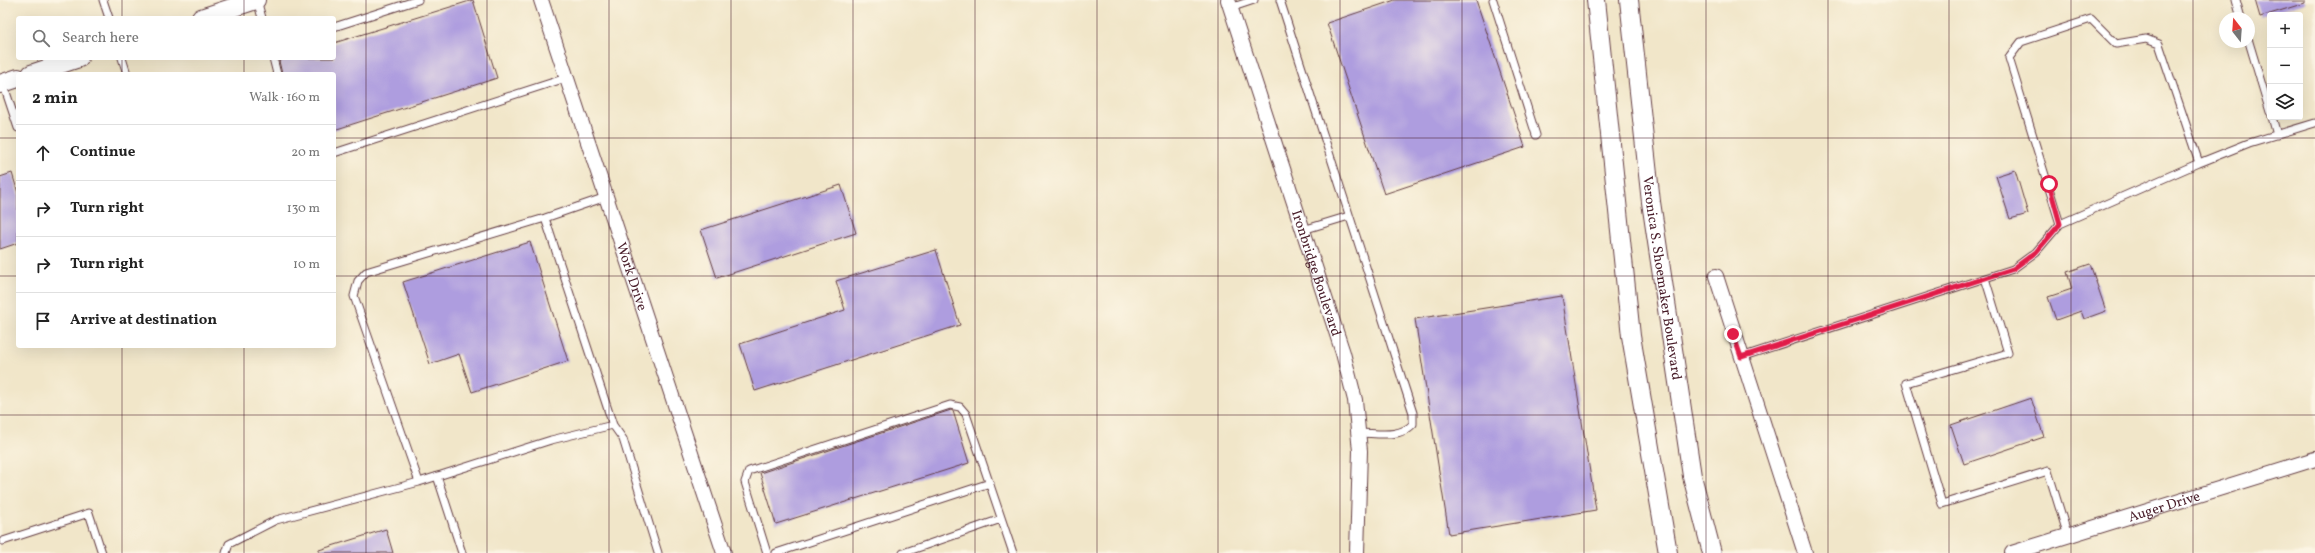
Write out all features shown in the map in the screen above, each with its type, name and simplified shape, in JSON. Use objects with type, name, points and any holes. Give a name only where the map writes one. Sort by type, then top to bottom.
[{"type":"street","points":[[207,16],[257,0]]},
{"type":"street","name":"Work Drive","points":[[541,0],[724,553]]},
{"type":"street","points":[[1596,0],[1631,336],[1668,553]]},
{"type":"street","name":"Veronica S. Shoemaker Boulevard","points":[[1629,0],[1651,202],[1691,469],[1712,553]]},
{"type":"street","name":"Ironbridge Boulevard","points":[[1229,4],[1343,353],[1355,400],[1360,451],[1357,553]]},
{"type":"street","points":[[37,72],[73,60]]},
{"type":"street","points":[[1716,276],[1805,553]]},
{"type":"street","name":"Auger Drive","points":[[2012,553],[2315,459]]},
{"type":"lane","points":[[103,0],[108,16]]},
{"type":"lane","points":[[257,0],[261,16]]},
{"type":"lane","points":[[336,26],[418,0]]},
{"type":"lane","points":[[1229,4],[1254,0]]},
{"type":"lane","points":[[1280,0],[1413,413],[1413,424],[1406,432],[1390,434],[1358,432]]},
{"type":"lane","points":[[1493,0],[1536,135]]},
{"type":"lane","points":[[2236,0],[2239,12]]},
{"type":"lane","points":[[2060,224],[2008,58],[2022,42],[2091,19],[2116,44],[2146,39],[2159,44],[2199,163]]},
{"type":"lane","points":[[2251,48],[2267,102]]},
{"type":"lane","points":[[123,60],[126,72]]},
{"type":"lane","points":[[274,60],[276,72]]},
{"type":"lane","points":[[336,152],[566,78]]},
{"type":"lane","points":[[7,82],[16,120]]},
{"type":"lane","points":[[2273,120],[2277,135]]},
{"type":"lane","points":[[1741,357],[2013,269],[2036,252],[2060,224],[2199,163],[2315,123]]},
{"type":"lane","points":[[419,482],[354,296],[358,281],[366,272],[545,218],[606,197]]},
{"type":"lane","points":[[1303,230],[1349,216]]},
{"type":"lane","points":[[545,218],[613,425],[623,439],[658,553]]},
{"type":"lane","points":[[1985,278],[2008,353],[1906,384],[1942,504],[2048,471],[2068,536]]},
{"type":"lane","points":[[767,553],[745,482],[749,471],[950,405],[960,407],[966,414],[1013,553]]},
{"type":"lane","points":[[226,553],[229,544],[276,520],[419,482],[530,446],[613,425]]},
{"type":"lane","points":[[437,476],[462,553]]},
{"type":"lane","points":[[776,553],[990,484]]},
{"type":"lane","points":[[3,541],[88,513],[102,553]]},
{"type":"lane","points":[[903,553],[1002,519]]},
{"type":"building","points":[[473,0],[497,78],[336,129],[336,72],[282,72],[279,61],[336,60],[336,42]]},
{"type":"building","points":[[1395,0],[1476,0],[1525,147],[1384,194],[1327,23]]},
{"type":"building","points":[[2255,0],[2305,0],[2305,3],[2276,12],[2267,12],[2267,15],[2260,17]]},
{"type":"building","points":[[2015,170],[2028,214],[2010,219],[1996,176]]},
{"type":"building","points":[[12,173],[16,186],[16,244],[0,249],[0,177]]},
{"type":"building","points":[[841,185],[856,233],[717,278],[701,230]]},
{"type":"building","points":[[530,242],[568,361],[472,392],[459,354],[430,364],[403,282]]},
{"type":"building","points":[[936,250],[960,325],[755,391],[740,344],[845,310],[836,281]]},
{"type":"building","points":[[2090,264],[2106,311],[2084,319],[2081,311],[2056,320],[2048,297],[2072,289],[2067,272]]},
{"type":"building","points":[[1562,296],[1596,510],[1449,534],[1415,319]]},
{"type":"building","points":[[2031,398],[2044,437],[1964,464],[1951,425]]},
{"type":"building","points":[[951,410],[953,411],[969,463],[776,524],[760,473]]},
{"type":"building","points":[[386,529],[393,553],[319,553],[319,550]]},
{"type":"route","points":[[1733,334],[1741,357],[2013,269],[2036,252],[2060,224],[2049,184]]}]
